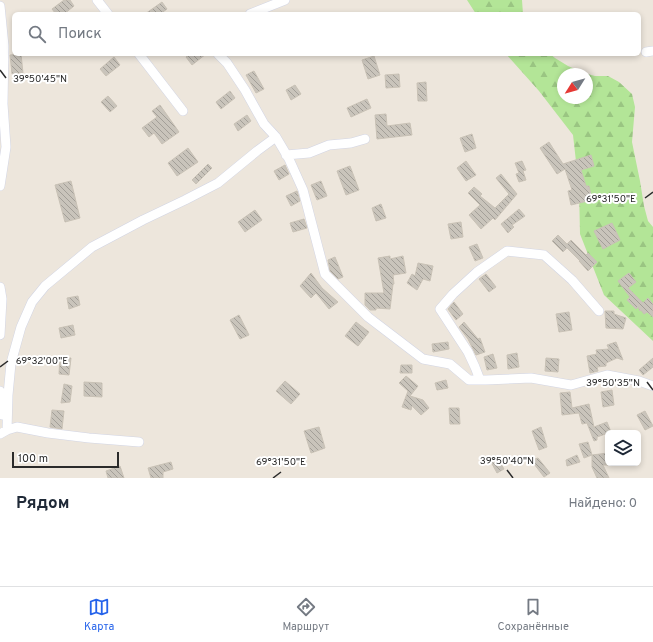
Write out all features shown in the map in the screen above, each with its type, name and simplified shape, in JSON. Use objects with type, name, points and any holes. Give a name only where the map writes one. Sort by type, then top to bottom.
[{"type":"street","points":[[97,0],[106,12]]},
{"type":"street","points":[[255,12],[285,0]]},
{"type":"street","points":[[0,6],[4,46],[6,147],[0,186]]},
{"type":"street","points":[[141,56],[183,111]]},
{"type":"street","points":[[220,56],[227,63],[245,90],[264,124],[276,137],[303,190],[325,274],[368,317],[423,360],[450,364],[469,380],[531,378],[571,385],[607,375],[639,381],[653,386]]},
{"type":"street","points":[[3,432],[11,363],[21,327],[32,302],[46,286],[92,247],[218,183],[276,137]]},
{"type":"street","points":[[286,155],[310,153],[330,145],[351,143],[365,139]]},
{"type":"street","points":[[480,380],[468,352],[440,310],[453,294],[477,272],[507,251],[544,255],[572,280],[599,311]]},
{"type":"street","points":[[0,287],[2,299],[0,335]]},
{"type":"street","points":[[0,391],[3,432]]},
{"type":"street","points":[[3,432],[17,427],[48,433],[139,442]]},
{"type":"green space","points":[[467,0],[522,0],[523,12],[475,12]]},
{"type":"green space","points":[[508,56],[552,56],[573,68],[557,68],[557,104],[593,104],[593,75],[608,76],[619,82],[632,94],[635,107],[632,142],[644,206],[648,221],[653,227],[653,341],[604,295],[580,234],[579,188],[573,135],[539,91]]},
{"type":"building","points":[[64,0],[70,0],[74,6],[66,12],[54,12],[52,9]]},
{"type":"building","points":[[162,2],[167,9],[163,12],[148,12]]},
{"type":"building","points":[[10,55],[21,56],[23,73],[12,74]]},
{"type":"building","points":[[187,56],[203,56],[192,65],[186,57]]},
{"type":"building","points":[[374,56],[380,75],[368,79],[362,60]]},
{"type":"building","points":[[114,57],[120,65],[106,76],[100,69]]},
{"type":"building","points":[[254,71],[264,89],[256,93],[246,75]]},
{"type":"building","points":[[399,74],[400,87],[386,88],[385,75]]},
{"type":"building","points":[[426,82],[427,101],[418,101],[417,83]]},
{"type":"building","points":[[295,85],[301,94],[291,100],[286,90]]},
{"type":"building","points":[[230,91],[235,98],[221,109],[216,102]]},
{"type":"building","points":[[108,96],[117,106],[110,112],[101,102]]},
{"type":"building","points":[[367,99],[371,108],[351,117],[347,108]]},
{"type":"building","points":[[160,105],[179,132],[162,144],[154,133],[149,137],[142,128],[157,117],[152,111]]},
{"type":"building","points":[[386,114],[387,126],[410,123],[412,135],[377,139],[375,115]]},
{"type":"building","points":[[247,115],[251,121],[238,131],[234,124]]},
{"type":"building","points":[[472,134],[476,148],[465,152],[460,138]]},
{"type":"building","points":[[549,142],[563,164],[591,155],[594,166],[581,170],[586,186],[589,186],[592,200],[571,205],[568,191],[572,190],[565,169],[557,174],[540,148]]},
{"type":"building","points":[[188,148],[198,162],[177,176],[168,163]]},
{"type":"building","points":[[466,161],[476,175],[466,181],[457,168]]},
{"type":"building","points":[[522,161],[526,170],[523,171],[526,180],[519,182],[516,174],[519,173],[515,163]]},
{"type":"building","points":[[208,164],[212,168],[196,184],[192,180]]},
{"type":"building","points":[[285,165],[289,174],[279,180],[274,171]]},
{"type":"building","points":[[350,166],[359,190],[346,195],[337,171]]},
{"type":"building","points":[[501,174],[517,194],[495,220],[493,218],[481,229],[469,215],[480,205],[468,193],[474,187],[482,194],[480,196],[495,208],[509,194],[496,178]]},
{"type":"building","points":[[71,181],[80,218],[65,222],[55,185]]},
{"type":"building","points":[[321,181],[327,196],[317,200],[311,185]]},
{"type":"building","points":[[297,191],[300,201],[291,206],[286,196]]},
{"type":"building","points":[[381,204],[386,218],[376,221],[372,208]]},
{"type":"building","points":[[519,209],[525,216],[512,225],[514,227],[508,233],[501,224]]},
{"type":"building","points":[[255,210],[262,220],[245,232],[238,222]]},
{"type":"building","points":[[304,219],[307,228],[293,232],[290,223]]},
{"type":"building","points":[[461,222],[463,237],[451,239],[448,224]]},
{"type":"building","points":[[612,223],[620,240],[603,249],[594,231]]},
{"type":"building","points":[[558,235],[567,244],[571,240],[586,255],[588,253],[597,262],[588,271],[567,248],[563,252],[552,241]]},
{"type":"building","points":[[477,244],[483,258],[475,261],[469,247]]},
{"type":"building","points":[[390,256],[390,259],[403,256],[406,273],[393,275],[394,284],[390,309],[376,308],[376,310],[370,310],[365,305],[365,293],[384,293],[378,258]]},
{"type":"building","points":[[335,257],[343,277],[338,279],[330,271],[328,260]]},
{"type":"building","points":[[418,263],[433,266],[430,281],[423,279],[417,290],[407,283],[412,274],[415,276]]},
{"type":"building","points":[[311,273],[322,288],[338,302],[329,309],[316,293],[311,298],[300,286]]},
{"type":"building","points":[[629,273],[636,282],[628,288],[643,303],[648,298],[653,304],[653,317],[647,312],[644,314],[638,307],[636,309],[627,300],[630,297],[618,281]]},
{"type":"building","points":[[486,274],[496,287],[489,292],[479,279]]},
{"type":"building","points":[[78,296],[80,305],[69,309],[67,298]]},
{"type":"building","points":[[454,302],[463,314],[456,320],[448,309]]},
{"type":"building","points":[[605,311],[614,311],[614,314],[626,318],[623,329],[606,328]]},
{"type":"building","points":[[569,312],[572,330],[559,332],[556,314]]},
{"type":"building","points":[[239,315],[249,335],[240,339],[230,320]]},
{"type":"building","points":[[356,322],[369,332],[358,346],[345,336]]},
{"type":"building","points":[[464,322],[478,339],[480,338],[485,352],[476,355],[468,339],[459,327]]},
{"type":"building","points":[[73,325],[75,335],[61,338],[59,328]]},
{"type":"building","points":[[448,342],[449,349],[433,352],[432,344]]},
{"type":"building","points":[[616,342],[623,360],[617,358],[606,363],[606,366],[597,367],[598,371],[590,373],[587,356],[597,354],[596,350],[609,349],[607,345]]},
{"type":"building","points":[[517,353],[519,367],[508,369],[507,355]]},
{"type":"building","points":[[493,354],[497,368],[487,370],[484,357]]},
{"type":"building","points":[[60,357],[71,358],[69,375],[59,374]]},
{"type":"building","points":[[546,358],[559,359],[558,372],[545,371]]},
{"type":"building","points":[[653,358],[653,367],[643,375],[639,370]]},
{"type":"building","points":[[401,365],[412,365],[412,373],[400,373]]},
{"type":"building","points":[[406,376],[418,386],[410,396],[423,400],[429,408],[421,415],[412,406],[411,410],[402,407],[408,391],[399,383]]},
{"type":"building","points":[[446,380],[448,388],[437,390],[435,383]]},
{"type":"building","points":[[285,381],[300,394],[291,404],[276,391]]},
{"type":"building","points":[[84,382],[102,383],[102,397],[84,396]]},
{"type":"building","points":[[64,384],[72,386],[70,402],[61,403]]},
{"type":"building","points":[[612,390],[614,405],[603,407],[601,392]]},
{"type":"building","points":[[570,392],[572,408],[589,404],[594,427],[607,422],[610,430],[605,430],[605,434],[597,437],[597,440],[594,441],[587,423],[582,424],[579,413],[562,415],[560,393]]},
{"type":"building","points":[[449,408],[459,408],[460,424],[450,424]]},
{"type":"building","points":[[52,410],[64,411],[62,429],[50,427]]},
{"type":"building","points":[[645,411],[653,426],[645,430],[637,415]]},
{"type":"building","points":[[319,427],[325,448],[311,453],[304,431]]},
{"type":"building","points":[[541,427],[547,447],[539,450],[532,431]]},
{"type":"building","points":[[588,442],[592,455],[584,458],[579,444]]},
{"type":"building","points":[[605,453],[605,465],[603,465],[609,478],[597,478],[592,467],[592,455]]},
{"type":"building","points":[[577,455],[580,462],[567,466],[566,460]]},
{"type":"building","points":[[496,456],[504,469],[497,473],[490,460]]},
{"type":"building","points":[[538,458],[550,473],[544,477],[531,460]]},
{"type":"building","points":[[171,462],[173,469],[163,472],[163,478],[151,478],[148,468]]},
{"type":"building","points":[[120,466],[124,478],[108,478],[106,471]]}]
